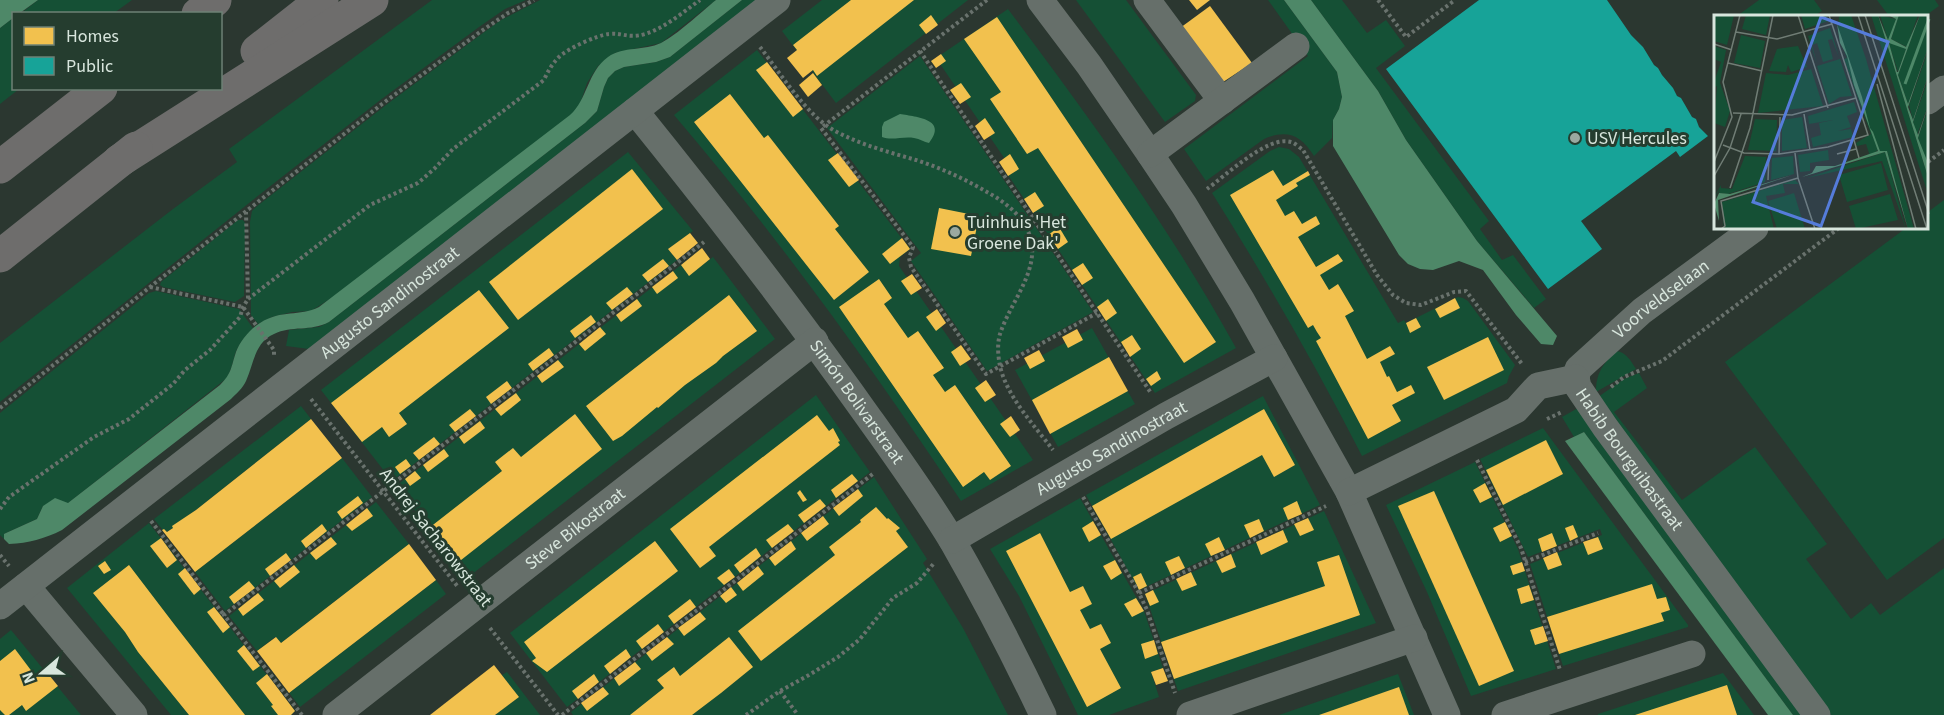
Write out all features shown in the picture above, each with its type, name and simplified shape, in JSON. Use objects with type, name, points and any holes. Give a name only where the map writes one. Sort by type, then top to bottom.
[{"type":"highway","points":[[200,12],[215,0]]},
{"type":"highway","points":[[222,78],[322,0]]},
{"type":"highway","points":[[119,161],[372,0]]},
{"type":"highway","points":[[0,167],[98,90]]},
{"type":"highway","points":[[0,256],[208,90]]},
{"type":"street","name":"Augusto Sandinostraat","points":[[0,606],[18,576],[136,501],[777,0]]},
{"type":"street","points":[[1040,0],[1089,65],[1150,154],[1242,301],[1349,492],[1446,715]]},
{"type":"street","points":[[1147,0],[1222,101]]},
{"type":"street","points":[[1150,154],[1296,46]]},
{"type":"street","points":[[1929,100],[1944,88]]},
{"type":"street","name":"Simón Bolivarstraat","points":[[635,111],[815,342],[896,456],[952,540],[1010,647],[1043,715]]},
{"type":"street","name":"Voorveldselaan","points":[[1581,389],[1578,369],[1642,311],[1752,230]]},
{"type":"street","name":"Steve Bikostraat","points":[[336,715],[815,342]]},
{"type":"street","name":"Augusto Sandinostraat","points":[[952,540],[1166,416],[1274,358]]},
{"type":"street","points":[[1349,492],[1516,410],[1538,386]]},
{"type":"street","name":"Habib Bourguibastraat","points":[[1538,386],[1581,389],[1605,427],[1817,715]]},
{"type":"street","points":[[18,576],[134,715]]},
{"type":"street","points":[[1192,714],[1414,638]]},
{"type":"street","points":[[1505,715],[1692,654]]},
{"type":"path","points":[[0,408],[382,104],[471,38],[508,13],[534,0]]},
{"type":"path","points":[[0,509],[9,498],[94,438],[129,419],[173,384],[185,370],[210,350],[240,317],[248,299],[370,205],[418,183],[453,149],[544,80],[549,67],[561,54],[609,33],[632,37],[648,33],[700,0]]},
{"type":"path","points":[[987,0],[821,128],[913,247],[909,258],[911,267],[986,374],[1097,314]]},
{"type":"path","points":[[1378,0],[1406,37],[1455,0]]},
{"type":"path","points":[[743,26],[807,107],[825,124],[860,143],[918,161],[973,184],[997,198],[1019,216],[1032,247],[1031,261],[1021,293],[999,336],[1000,366],[1023,410],[1069,471],[1139,593],[1177,698],[1188,694],[1192,714]]},
{"type":"path","points":[[920,51],[1166,416]]},
{"type":"path","points":[[1184,205],[1264,147],[1276,142],[1291,142],[1303,150],[1377,275],[1393,295],[1406,303],[1421,305],[1454,292],[1466,291],[1538,386]]},
{"type":"path","points":[[1929,161],[1944,150]]},
{"type":"path","points":[[246,211],[248,299]]},
{"type":"path","points":[[224,615],[726,225]]},
{"type":"path","points":[[1581,389],[1609,388],[1624,377],[1662,361],[1836,230]]},
{"type":"path","points":[[150,287],[243,307]]},
{"type":"path","points":[[243,307],[274,350]]},
{"type":"path","name":"Andrej Sacharowstraat","points":[[294,376],[560,715]]},
{"type":"path","points":[[1464,435],[1521,548],[1568,694]]},
{"type":"path","points":[[560,715],[896,456]]},
{"type":"path","points":[[1139,593],[1328,505],[1349,492]]},
{"type":"path","points":[[136,501],[302,715]]},
{"type":"path","points":[[1525,562],[1598,534]]},
{"type":"path","points":[[746,715],[780,691],[838,657],[860,639],[893,598],[917,583],[952,540]]},
{"type":"path","points":[[0,555],[18,576]]},
{"type":"path","points":[[780,691],[798,715]]},
{"type":"shaded area","points":[[0,0],[38,0],[21,12],[12,12],[12,19],[0,28]]},
{"type":"shaded area","points":[[38,0],[132,0],[115,12],[23,12]]},
{"type":"shaded area","points":[[432,0],[526,0],[505,9],[379,101],[0,402],[0,343],[237,162],[229,149]]},
{"type":"shaded area","points":[[540,0],[716,0],[661,43],[615,53],[598,66],[587,83],[579,107],[571,115],[333,297],[311,311],[292,312],[272,317],[258,324],[251,315],[250,222],[252,211],[386,105],[483,33],[501,20]]},
{"type":"shaded area","points":[[716,0],[742,0],[670,57],[615,71],[608,78],[597,111],[585,123],[329,322],[315,327],[281,331],[267,338],[255,354],[245,384],[231,399],[62,530],[23,543],[9,544],[4,539],[4,534],[37,519],[43,506],[55,498],[68,503],[220,385],[229,373],[240,344],[256,326],[276,316],[304,312],[319,307],[570,115],[581,101],[596,70],[608,57],[621,51],[661,43]]},
{"type":"shaded area","points":[[742,0],[766,0],[309,349],[286,346],[289,330],[319,327],[329,322],[585,123],[597,111],[608,78],[615,71],[670,57]]},
{"type":"shaded area","points":[[822,0],[968,0],[836,103],[782,31]]},
{"type":"shaded area","points":[[1076,0],[1126,0],[1196,95],[1195,101],[1165,122]]},
{"type":"shaded area","points":[[1268,0],[1284,0],[1337,72],[1342,97],[1333,120],[1332,138],[1314,156],[1304,143],[1293,136],[1280,134],[1272,136],[1264,139],[1206,181],[1184,149],[1308,56]]},
{"type":"shaded area","points":[[1284,0],[1311,0],[1378,91],[1406,140],[1477,241],[1557,336],[1553,345],[1541,344],[1483,270],[1459,261],[1433,270],[1420,269],[1408,264],[1399,255],[1333,146],[1333,120],[1342,97],[1337,72]]},
{"type":"shaded area","points":[[1311,0],[1342,0],[1367,33],[1386,20],[1405,46],[1376,68],[1489,221],[1480,229],[1502,260],[1513,255],[1546,299],[1534,308],[1477,241],[1406,140],[1378,91]]},
{"type":"shaded area","points":[[1759,0],[1814,0],[1822,11],[1816,15],[1738,15]]},
{"type":"shaded area","points":[[1877,0],[1935,0],[1939,6],[1926,15],[1888,15]]},
{"type":"shaded area","points":[[1008,9],[1128,174],[1211,303],[1236,348],[1155,393],[1004,169],[1009,165],[936,58]]},
{"type":"shaded area","points":[[12,19],[12,90],[18,90],[0,104],[0,28]]},
{"type":"shaded area","points":[[757,50],[910,249],[900,257],[899,266],[1033,460],[961,501],[893,401],[787,255],[674,115]]},
{"type":"shaded area","points":[[920,56],[1093,312],[987,371],[911,261],[921,253],[827,128]]},
{"type":"shaded area","points":[[900,114],[922,118],[933,124],[934,135],[929,143],[914,138],[882,137],[884,122]]},
{"type":"shaded area","points":[[1279,147],[1289,149],[1299,157],[1398,323],[1404,320],[1406,323],[1458,297],[1463,298],[1468,301],[1515,365],[1507,383],[1362,456],[1290,323],[1212,193]]},
{"type":"shaded area","points":[[628,152],[693,231],[668,249],[677,260],[392,481],[321,390]]},
{"type":"shaded area","points":[[1944,200],[1944,538],[1887,580],[1725,362],[1903,230],[1929,230],[1929,211]]},
{"type":"shaded area","points":[[238,220],[243,220],[245,223],[244,296],[235,302],[160,285],[161,282]]},
{"type":"shaded area","points":[[713,257],[775,339],[467,578],[396,486],[681,265],[689,275]]},
{"type":"shaded area","points":[[156,291],[239,309],[253,328],[239,346],[227,378],[67,504],[43,506],[37,519],[4,534],[4,539],[0,535],[0,413],[149,293]]},
{"type":"shaded area","points":[[1092,328],[1135,404],[1058,447],[1015,370]]},
{"type":"shaded area","points":[[1616,351],[1625,355],[1636,369],[1596,392],[1601,369]]},
{"type":"shaded area","points":[[1639,373],[1647,388],[1614,412],[1682,500],[1755,447],[1827,544],[1806,559],[1851,619],[1871,603],[1880,615],[1944,568],[1944,715],[1831,715],[1601,404],[1598,397],[1624,379]]},
{"type":"shaded area","points":[[816,395],[870,472],[567,707],[510,633]]},
{"type":"shaded area","points":[[1263,396],[1320,505],[1139,590],[1086,495]]},
{"type":"shaded area","points":[[301,406],[311,419],[165,533],[154,519]]},
{"type":"shaded area","points":[[1578,408],[1804,715],[1793,715],[1584,432],[1574,437],[1562,417]]},
{"type":"shaded area","points":[[1543,428],[1688,627],[1563,666],[1530,564],[1602,535],[1600,529],[1528,557],[1480,459]]},
{"type":"shaded area","points":[[1584,432],[1793,715],[1768,715],[1565,441]]},
{"type":"shaded area","points":[[342,458],[372,497],[225,611],[195,572]]},
{"type":"shaded area","points":[[1475,462],[1518,549],[1556,669],[1471,696],[1427,592],[1386,505]]},
{"type":"shaded area","points":[[874,477],[927,559],[923,563],[963,628],[1008,715],[573,715],[571,712]]},
{"type":"shaded area","points":[[1080,498],[1144,611],[1163,668],[1151,672],[1159,697],[1109,715],[1078,715],[1019,596],[990,549]]},
{"type":"shaded area","points":[[376,502],[409,544],[281,643],[275,637],[257,651],[229,616]]},
{"type":"shaded area","points":[[1324,511],[1376,623],[1178,691],[1145,594]]},
{"type":"shaded area","points":[[149,523],[295,711],[291,715],[171,715],[67,588]]},
{"type":"shaded area","points":[[436,580],[446,594],[300,707],[290,692]]},
{"type":"shaded area","points":[[11,630],[81,715],[0,715],[0,639]]},
{"type":"shaded area","points":[[507,672],[540,715],[495,715],[518,697],[502,675]]},
{"type":"shaded area","points":[[1723,673],[1754,715],[1598,715],[1598,714]]},
{"type":"shaded area","points":[[1398,674],[1414,715],[1279,715]]},
{"type":"building: Homes","points":[[851,0],[914,0],[817,76],[813,70],[803,78],[787,58],[797,50],[793,45]]},
{"type":"building: Homes","points":[[1189,0],[1210,0],[1197,10]]},
{"type":"building: Homes","points":[[1210,6],[1252,63],[1220,84],[1180,28]]},
{"type":"building: Homes","points":[[931,15],[938,25],[926,34],[919,25]]},
{"type":"building: Homes","points":[[997,17],[1216,342],[1184,363],[1038,148],[1027,154],[990,99],[1001,92],[964,39]]},
{"type":"building: Homes","points":[[941,54],[946,61],[936,68],[931,61]]},
{"type":"building: Homes","points":[[767,62],[803,109],[793,117],[756,70]]},
{"type":"building: Homes","points":[[813,73],[822,85],[808,97],[799,85]]},
{"type":"building: Homes","points":[[961,83],[971,97],[960,104],[950,90]]},
{"type":"building: Homes","points":[[730,94],[764,138],[768,135],[839,226],[835,229],[869,272],[834,300],[694,122]]},
{"type":"building: Homes","points":[[985,118],[995,133],[984,140],[975,126]]},
{"type":"building: Homes","points":[[838,153],[859,180],[849,187],[828,160]]},
{"type":"building: Homes","points":[[1010,154],[1019,169],[1008,176],[999,162]]},
{"type":"building: Homes","points":[[632,169],[663,209],[518,320],[489,282]]},
{"type":"building: Homes","points":[[1273,170],[1283,186],[1308,171],[1310,175],[1296,183],[1298,186],[1276,200],[1285,216],[1294,211],[1302,224],[1316,216],[1320,224],[1298,237],[1316,267],[1338,254],[1343,261],[1320,275],[1329,290],[1338,284],[1354,311],[1345,316],[1367,359],[1390,346],[1395,354],[1380,362],[1387,377],[1389,376],[1397,392],[1411,385],[1415,393],[1392,405],[1401,421],[1368,439],[1316,341],[1321,338],[1313,325],[1308,328],[1230,195]]},
{"type":"building: Homes","points":[[1035,192],[1044,206],[1033,213],[1024,199]]},
{"type":"building: Homes","name":"Tuinhuis 'Het Groene Dak'","points":[[939,208],[979,216],[971,256],[931,249]]},
{"type":"building: Homes","points":[[1059,227],[1068,242],[1058,249],[1048,235]]},
{"type":"building: Homes","points":[[690,233],[698,243],[677,260],[668,249]]},
{"type":"building: Homes","points":[[902,238],[910,249],[890,264],[882,254]]},
{"type":"building: Homes","points":[[702,248],[710,259],[689,276],[681,265]]},
{"type":"building: Homes","points":[[663,259],[669,266],[648,282],[642,275]]},
{"type":"building: Homes","points":[[1083,263],[1093,278],[1082,285],[1072,270]]},
{"type":"building: Homes","points":[[673,271],[678,278],[657,294],[652,287]]},
{"type":"building: Homes","points":[[912,274],[922,288],[911,295],[901,281]]},
{"type":"building: Homes","points":[[879,279],[892,298],[884,304],[908,338],[918,331],[944,368],[933,375],[945,392],[955,385],[1011,466],[990,480],[984,472],[963,487],[839,307]]},
{"type":"building: Homes","points":[[627,287],[633,294],[612,310],[606,303]]},
{"type":"building: Homes","points":[[479,290],[509,328],[399,413],[407,424],[389,437],[382,427],[362,442],[331,403]]},
{"type":"building: Homes","points":[[729,295],[757,331],[613,441],[586,406]]},
{"type":"building: Homes","points":[[1455,298],[1460,308],[1440,318],[1435,309]]},
{"type":"building: Homes","points":[[637,299],[642,306],[621,322],[616,315]]},
{"type":"building: Homes","points":[[1108,299],[1117,313],[1106,321],[1097,307]]},
{"type":"building: Homes","points":[[937,309],[946,323],[936,331],[926,317]]},
{"type":"building: Homes","points":[[591,315],[596,322],[575,338],[570,331]]},
{"type":"building: Homes","points":[[1416,318],[1421,327],[1410,333],[1406,323]]},
{"type":"building: Homes","points":[[600,327],[606,334],[585,351],[579,344]]},
{"type":"building: Homes","points":[[1077,329],[1083,340],[1068,348],[1062,337]]},
{"type":"building: Homes","points":[[1132,335],[1141,349],[1130,357],[1121,342]]},
{"type":"building: Homes","points":[[1488,337],[1504,370],[1444,400],[1427,367]]},
{"type":"building: Homes","points":[[961,345],[971,359],[960,366],[951,352]]},
{"type":"building: Homes","points":[[549,348],[554,355],[533,371],[528,364]]},
{"type":"building: Homes","points":[[1039,350],[1045,361],[1030,369],[1024,358]]},
{"type":"building: Homes","points":[[1109,357],[1128,391],[1050,434],[1032,400]]},
{"type":"building: Homes","points":[[558,360],[564,367],[542,383],[537,376]]},
{"type":"building: Homes","points":[[1157,371],[1161,379],[1151,386],[1146,379]]},
{"type":"building: Homes","points":[[986,380],[996,395],[985,402],[975,388]]},
{"type":"building: Homes","points":[[507,381],[512,388],[491,404],[486,397]]},
{"type":"building: Homes","points":[[516,393],[521,400],[501,416],[495,409]]},
{"type":"building: Homes","points":[[470,409],[476,416],[455,432],[449,425]]},
{"type":"building: Homes","points":[[1264,409],[1295,465],[1274,477],[1262,455],[1111,539],[1092,506]]},
{"type":"building: Homes","points":[[575,414],[602,449],[456,564],[429,528],[502,471],[495,462],[513,448],[521,457]]},
{"type":"building: Homes","points":[[817,415],[829,431],[833,428],[840,445],[709,547],[716,556],[700,568],[670,529]]},
{"type":"building: Homes","points":[[1011,416],[1020,430],[1010,437],[1000,424]]},
{"type":"building: Homes","points":[[311,419],[342,458],[195,572],[162,530],[167,532],[173,528],[172,526],[196,510]]},
{"type":"building: Homes","points":[[480,421],[485,428],[464,444],[459,437]]},
{"type":"building: Homes","points":[[434,437],[440,444],[419,460],[413,453]]},
{"type":"building: Homes","points":[[1546,440],[1563,474],[1503,505],[1486,470]]},
{"type":"building: Homes","points":[[444,449],[449,456],[428,472],[423,465]]},
{"type":"building: Homes","points":[[406,459],[411,466],[400,474],[395,467]]},
{"type":"building: Homes","points":[[415,471],[421,478],[410,486],[405,479]]},
{"type":"building: Homes","points":[[852,474],[858,481],[836,498],[831,490]]},
{"type":"building: Homes","points":[[1485,483],[1492,497],[1480,503],[1473,490]]},
{"type":"building: Homes","points":[[858,489],[863,496],[839,516],[833,508]]},
{"type":"building: Homes","points":[[800,490],[807,500],[803,502],[797,493]]},
{"type":"building: Homes","points":[[1434,491],[1514,671],[1479,686],[1398,506]]},
{"type":"building: Homes","points":[[358,496],[363,503],[342,519],[337,512]]},
{"type":"building: Homes","points":[[820,499],[826,506],[804,523],[798,515]]},
{"type":"building: Homes","points":[[1297,501],[1302,514],[1288,520],[1283,508]]},
{"type":"building: Homes","points":[[876,507],[900,528],[896,531],[908,547],[761,661],[738,631],[835,555],[829,547]]},
{"type":"building: Homes","points":[[367,508],[373,516],[352,531],[346,525]]},
{"type":"building: Homes","points":[[823,516],[829,524],[807,541],[801,533]]},
{"type":"building: Homes","points":[[1308,518],[1314,530],[1300,536],[1294,524]]},
{"type":"building: Homes","points":[[1259,519],[1264,531],[1250,538],[1244,525]]},
{"type":"building: Homes","points":[[1093,521],[1101,535],[1089,542],[1082,528]]},
{"type":"building: Homes","points":[[1505,522],[1512,536],[1500,542],[1493,528]]},
{"type":"building: Homes","points":[[322,524],[327,531],[306,548],[301,541]]},
{"type":"building: Homes","points":[[788,524],[794,531],[772,548],[766,540]]},
{"type":"building: Homes","points":[[1573,525],[1578,537],[1570,541],[1565,528]]},
{"type":"building: Homes","points":[[1283,530],[1288,542],[1261,555],[1256,542]]},
{"type":"building: Homes","points":[[1040,533],[1070,592],[1083,586],[1092,604],[1080,610],[1090,629],[1101,624],[1111,643],[1100,649],[1121,688],[1087,707],[1006,551]]},
{"type":"building: Homes","points":[[1552,533],[1557,546],[1542,552],[1538,539]]},
{"type":"building: Homes","points":[[331,537],[337,544],[316,560],[310,553]]},
{"type":"building: Homes","points":[[1219,537],[1225,550],[1211,556],[1205,544]]},
{"type":"building: Homes","points":[[1598,537],[1603,549],[1588,555],[1583,542]]},
{"type":"building: Homes","points":[[161,538],[177,560],[167,568],[150,546]]},
{"type":"building: Homes","points":[[655,541],[678,571],[547,672],[532,661],[536,658],[524,642]]},
{"type":"building: Homes","points":[[791,541],[796,549],[775,566],[769,558]]},
{"type":"building: Homes","points":[[409,544],[436,580],[289,693],[257,651],[276,637],[281,643]]},
{"type":"building: Homes","points":[[756,548],[761,556],[740,573],[734,565]]},
{"type":"building: Homes","points":[[1557,552],[1562,565],[1548,570],[1543,558]]},
{"type":"building: Homes","points":[[286,553],[291,560],[270,576],[265,569]]},
{"type":"building: Homes","points":[[1231,554],[1236,567],[1222,573],[1216,561]]},
{"type":"building: Homes","points":[[1339,555],[1360,615],[1174,679],[1161,642],[1325,586],[1317,562]]},
{"type":"building: Homes","points":[[1179,556],[1185,568],[1171,575],[1165,562]]},
{"type":"building: Homes","points":[[1115,560],[1122,573],[1111,580],[1103,566]]},
{"type":"building: Homes","points":[[105,561],[111,570],[104,574],[98,566]]},
{"type":"building: Homes","points":[[1522,562],[1525,571],[1513,575],[1510,566]]},
{"type":"building: Homes","points":[[129,565],[245,715],[189,715],[138,652],[93,593]]},
{"type":"building: Homes","points":[[294,565],[300,572],[280,588],[274,581]]},
{"type":"building: Homes","points":[[758,566],[764,574],[743,591],[737,583]]},
{"type":"building: Homes","points":[[185,568],[201,589],[194,595],[178,574]]},
{"type":"building: Homes","points":[[729,569],[735,577],[724,585],[717,578]]},
{"type":"building: Homes","points":[[1191,572],[1197,585],[1182,591],[1176,579]]},
{"type":"building: Homes","points":[[1141,573],[1147,586],[1139,590],[1133,577]]},
{"type":"building: Homes","points":[[249,581],[255,588],[234,604],[229,597]]},
{"type":"building: Homes","points":[[1652,584],[1657,599],[1666,597],[1670,610],[1661,613],[1664,621],[1559,654],[1547,617]]},
{"type":"building: Homes","points":[[1529,585],[1534,600],[1521,604],[1517,589]]},
{"type":"building: Homes","points":[[731,587],[737,595],[726,603],[720,596]]},
{"type":"building: Homes","points":[[1153,590],[1159,602],[1150,606],[1145,594]]},
{"type":"building: Homes","points":[[258,593],[264,600],[243,616],[238,609]]},
{"type":"building: Homes","points":[[1136,598],[1144,611],[1132,617],[1124,604]]},
{"type":"building: Homes","points":[[690,599],[696,607],[674,624],[668,616]]},
{"type":"building: Homes","points":[[214,607],[230,627],[223,633],[207,612]]},
{"type":"building: Homes","points":[[700,612],[706,619],[684,636],[678,628]]},
{"type":"building: Homes","points":[[658,624],[664,632],[642,649],[636,641]]},
{"type":"building: Homes","points":[[1543,626],[1548,641],[1535,645],[1530,630]]},
{"type":"building: Homes","points":[[667,637],[674,644],[652,661],[646,653]]},
{"type":"building: Homes","points":[[729,637],[753,667],[721,693],[692,715],[630,715],[664,688],[657,680],[674,667],[680,676]]},
{"type":"building: Homes","points":[[1154,640],[1158,654],[1145,659],[1141,644]]},
{"type":"building: Homes","points":[[244,645],[260,666],[253,671],[237,651]]},
{"type":"building: Homes","points":[[15,649],[36,677],[45,670],[58,686],[26,711],[22,705],[9,715],[5,715],[0,710],[0,661]]},
{"type":"building: Homes","points":[[626,649],[631,657],[610,674],[604,666]]},
{"type":"building: Homes","points":[[635,662],[641,669],[619,686],[614,678]]},
{"type":"building: Homes","points":[[494,665],[519,697],[495,715],[430,715]]},
{"type":"building: Homes","points":[[1163,668],[1168,681],[1156,685],[1151,672]]},
{"type":"building: Homes","points":[[267,674],[295,711],[291,715],[278,715],[256,683]]},
{"type":"building: Homes","points":[[594,674],[599,682],[578,699],[572,691]]},
{"type":"building: Homes","points":[[1727,685],[1737,715],[1635,715]]},
{"type":"building: Homes","points":[[603,687],[609,694],[587,711],[581,703]]},
{"type":"building: Homes","points":[[1399,687],[1409,715],[1319,715]]},
{"type":"building: Public","points":[[1479,0],[1607,0],[1677,96],[1681,98],[1699,127],[1708,136],[1680,157],[1676,151],[1581,221],[1602,249],[1548,289],[1386,69]]},
{"type":"place","name":"USV Hercules","points":[[1575,138]]},
{"type":"place","name":"Tuinhuis 'Het Groene Dak'","points":[[955,232]]}]
